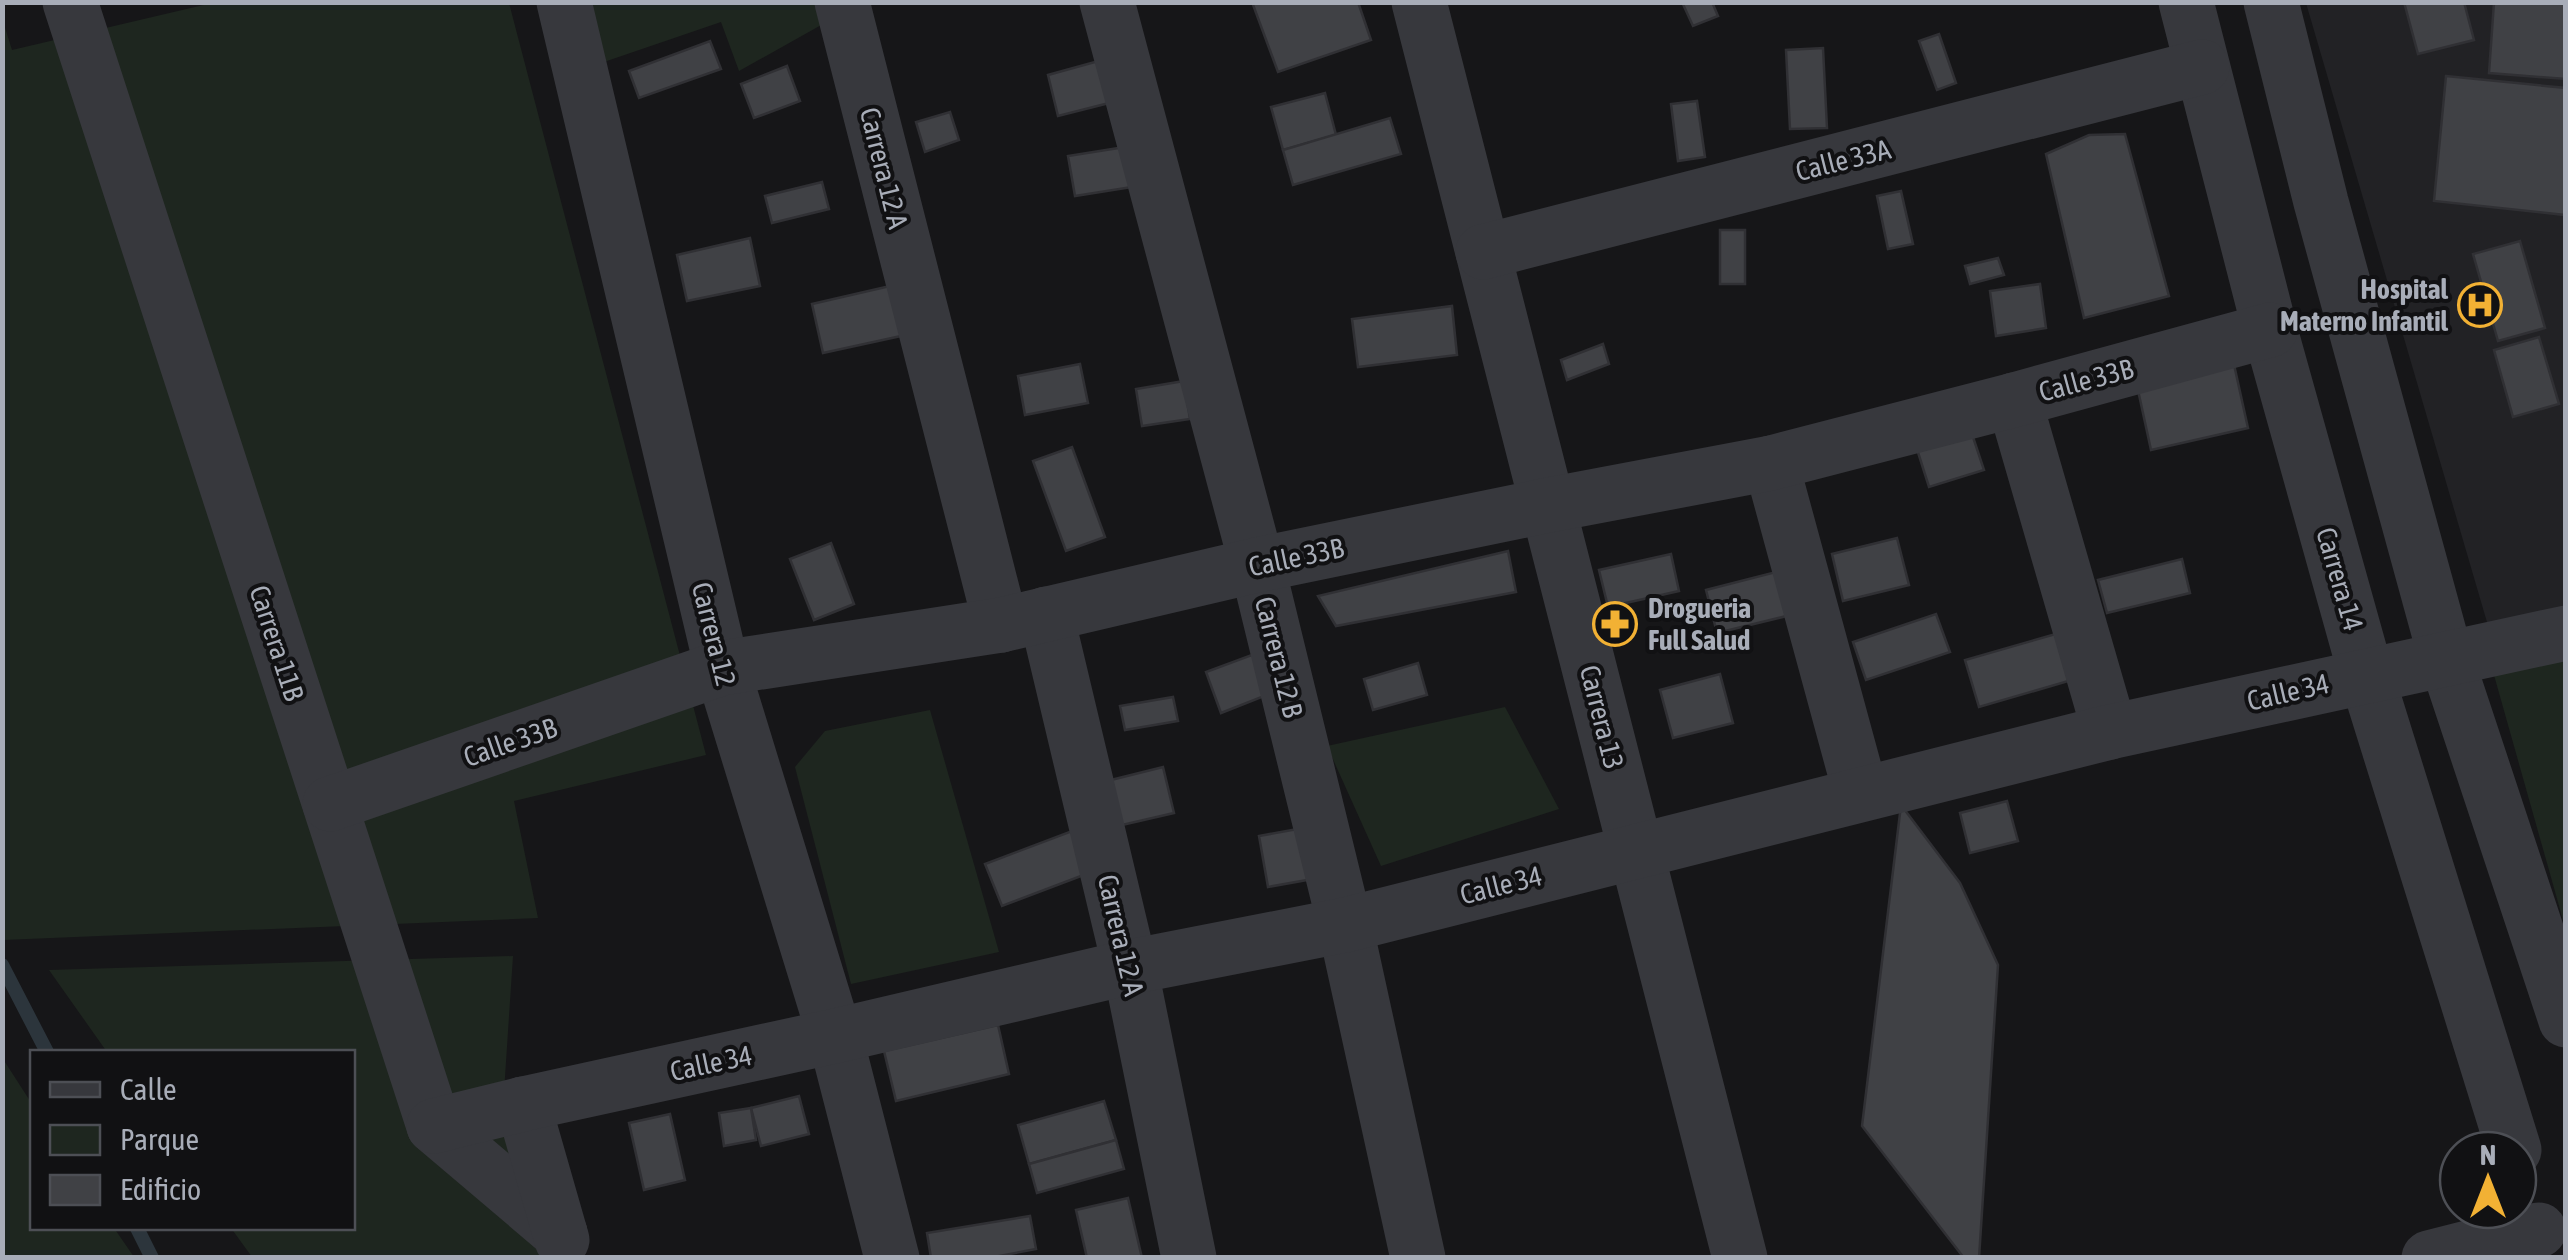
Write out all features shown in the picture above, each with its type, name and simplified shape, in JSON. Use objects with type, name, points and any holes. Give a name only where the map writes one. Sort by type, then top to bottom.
[{"type":"street","name":"Carrera 12","points":[[564,2],[722,668],[835,1036],[892,1258]]},
{"type":"street","name":"Carrera 12 A","points":[[842,2],[1023,620],[1130,968],[1188,1258]]},
{"type":"street","name":"Carrera 12 B","points":[[1108,2],[1257,564],[1345,925],[1418,1258]]},
{"type":"street","name":"Carrera 13","points":[[1420,2],[1740,1258]]},
{"type":"street","name":"Carrera 14","points":[[2186,2],[2270,330],[2366,674],[2508,1130]]},
{"type":"street","points":[[2271,2],[2321,202],[2446,658],[2566,1020]]},
{"type":"street","name":"Carrera 11B","points":[[70,3],[434,1126]]},
{"type":"street","name":"Calle 33A","points":[[1483,252],[2202,67]]},
{"type":"street","points":[[2241,219],[2321,202]]},
{"type":"street","name":"Calle 33B","points":[[330,804],[722,668],[1023,620],[1257,564],[1771,463],[2270,330]]},
{"type":"street","points":[[2014,400],[2110,732]]},
{"type":"street","points":[[1771,463],[1861,794]]},
{"type":"street","name":"Calle 34","points":[[434,1126],[1130,968],[1345,925],[2110,732],[2566,632]]},
{"type":"street","points":[[523,1104],[563,1245]]},
{"type":"street","points":[[434,1126],[563,1245]]},
{"type":"street","points":[[2428,1258],[2543,1244]]},
{"type":"shaded area","name":"Hospital Materno Infantil","points":[[2306,3],[2565,3],[2565,608],[2489,629]]},
{"type":"green space","points":[[212,3],[509,3],[706,755],[514,801],[538,918],[3,940],[2,18],[12,50]]},
{"type":"green space","points":[[581,3],[818,3],[823,24],[739,71],[721,22],[604,62]]},
{"type":"green space","points":[[2565,653],[2565,927],[2492,668]]},
{"type":"green space","points":[[1505,707],[1559,809],[1381,866],[1327,746]]},
{"type":"green space","points":[[930,710],[999,952],[851,984],[795,767],[825,731]]},
{"type":"green space","points":[[513,956],[503,1107],[541,1257],[252,1257],[232,1230],[355,1230],[355,1050],[106,1050],[49,970]]},
{"type":"green space","points":[[3,1059],[30,1101],[30,1230],[115,1230],[134,1257],[3,1257]]},
{"type":"building","points":[[1252,2],[1358,2],[1371,40],[1278,72]]},
{"type":"building","points":[[1682,2],[1712,2],[1718,16],[1693,26]]},
{"type":"building","points":[[2404,2],[2464,2],[2474,40],[2418,54]]},
{"type":"building","points":[[2494,2],[2566,2],[2566,79],[2489,73]]},
{"type":"building","points":[[1939,34],[1956,83],[1937,90],[1919,41]]},
{"type":"building","points":[[710,41],[721,69],[639,98],[629,71]]},
{"type":"building","points":[[1823,48],[1827,128],[1790,129],[1786,50]]},
{"type":"building","points":[[1102,60],[1113,102],[1058,116],[1048,75]]},
{"type":"building","points":[[787,66],[800,101],[754,118],[741,84]]},
{"type":"building","points":[[2446,76],[2566,88],[2565,215],[2434,201]]},
{"type":"building","points":[[1325,93],[1336,135],[1283,150],[1271,107]]},
{"type":"building","points":[[1697,101],[1705,157],[1678,161],[1671,104]]},
{"type":"building","points":[[950,112],[959,140],[925,152],[916,122]]},
{"type":"building","points":[[1390,118],[1401,154],[1293,185],[1283,150]]},
{"type":"building","points":[[2125,134],[2169,296],[2084,318],[2046,154],[2089,135]]},
{"type":"building","points":[[1125,147],[1132,187],[1075,196],[1068,156]]},
{"type":"building","points":[[822,182],[829,209],[772,223],[765,196]]},
{"type":"building","points":[[1901,191],[1913,244],[1888,249],[1877,196]]},
{"type":"building","points":[[1720,230],[1745,230],[1745,284],[1720,284]]},
{"type":"building","points":[[750,238],[760,286],[687,301],[677,255]]},
{"type":"building","points":[[2520,241],[2545,328],[2498,341],[2473,254]]},
{"type":"building","points":[[1998,258],[2004,275],[1970,284],[1965,266]]},
{"type":"building","points":[[2040,284],[2046,328],[1996,336],[1990,291]]},
{"type":"building","points":[[890,286],[901,336],[823,353],[812,304]]},
{"type":"building","points":[[1452,306],[1457,355],[1358,367],[1352,319]]},
{"type":"building","points":[[2539,337],[2559,404],[2513,417],[2494,350]]},
{"type":"building","points":[[1603,344],[1609,364],[1567,380],[1561,360]]},
{"type":"building","points":[[2233,360],[2248,428],[2151,450],[2136,381]]},
{"type":"building","points":[[1080,364],[1088,403],[1025,415],[1018,376]]},
{"type":"building","points":[[1184,381],[1190,419],[1142,426],[1136,389]]},
{"type":"building","points":[[1970,428],[1984,470],[1929,487],[1916,446]]},
{"type":"building","points":[[1072,447],[1105,537],[1066,551],[1033,461]]},
{"type":"building","points":[[1897,538],[1909,585],[1843,601],[1832,554]]},
{"type":"building","points":[[831,543],[854,604],[814,620],[790,559]]},
{"type":"building","points":[[1508,551],[1516,592],[1336,626],[1318,596]]},
{"type":"building","points":[[1671,554],[1679,591],[1608,607],[1599,570]]},
{"type":"building","points":[[2182,559],[2190,593],[2107,613],[2098,580]]},
{"type":"building","points":[[1784,570],[1795,614],[1717,633],[1706,590]]},
{"type":"building","points":[[1936,614],[1950,652],[1866,680],[1853,642]]},
{"type":"building","points":[[2059,633],[2072,680],[1979,707],[1965,660]]},
{"type":"building","points":[[1257,653],[1272,693],[1221,713],[1206,672]]},
{"type":"building","points":[[1418,663],[1427,695],[1373,710],[1364,679]]},
{"type":"building","points":[[1720,674],[1733,723],[1673,738],[1660,690]]},
{"type":"building","points":[[1173,697],[1178,721],[1125,730],[1120,706]]},
{"type":"building","points":[[1163,767],[1174,813],[1122,825],[1111,780]]},
{"type":"building","points":[[2007,801],[2018,841],[1970,853],[1960,813]]},
{"type":"building","points":[[1901,805],[1960,883],[1998,965],[1979,1258],[1964,1258],[1862,1126]]},
{"type":"building","points":[[1314,826],[1324,877],[1268,887],[1259,836]]},
{"type":"building","points":[[1072,831],[1089,873],[1002,906],[985,864]]},
{"type":"building","points":[[998,1025],[1009,1074],[896,1101],[884,1051]]},
{"type":"building","points":[[799,1096],[809,1134],[761,1146],[751,1108]]},
{"type":"building","points":[[1104,1101],[1116,1140],[1029,1164],[1018,1125]]},
{"type":"building","points":[[751,1108],[756,1140],[724,1146],[719,1113]]},
{"type":"building","points":[[670,1114],[685,1180],[644,1190],[629,1123]]},
{"type":"building","points":[[1116,1140],[1124,1169],[1037,1193],[1029,1164]]},
{"type":"building","points":[[1128,1198],[1142,1258],[1087,1258],[1076,1210]]},
{"type":"building","points":[[1030,1216],[1036,1249],[989,1258],[931,1258],[927,1233]]},
{"type":"waterway","points":[[2,965],[46,1050]]},
{"type":"waterway","points":[[138,1230],[152,1258]]},
{"type":"place","name":"Hospital Materno Infantil","points":[[2480,305]]},
{"type":"place","name":"Drogueria Full Salud","points":[[1615,624]]}]
